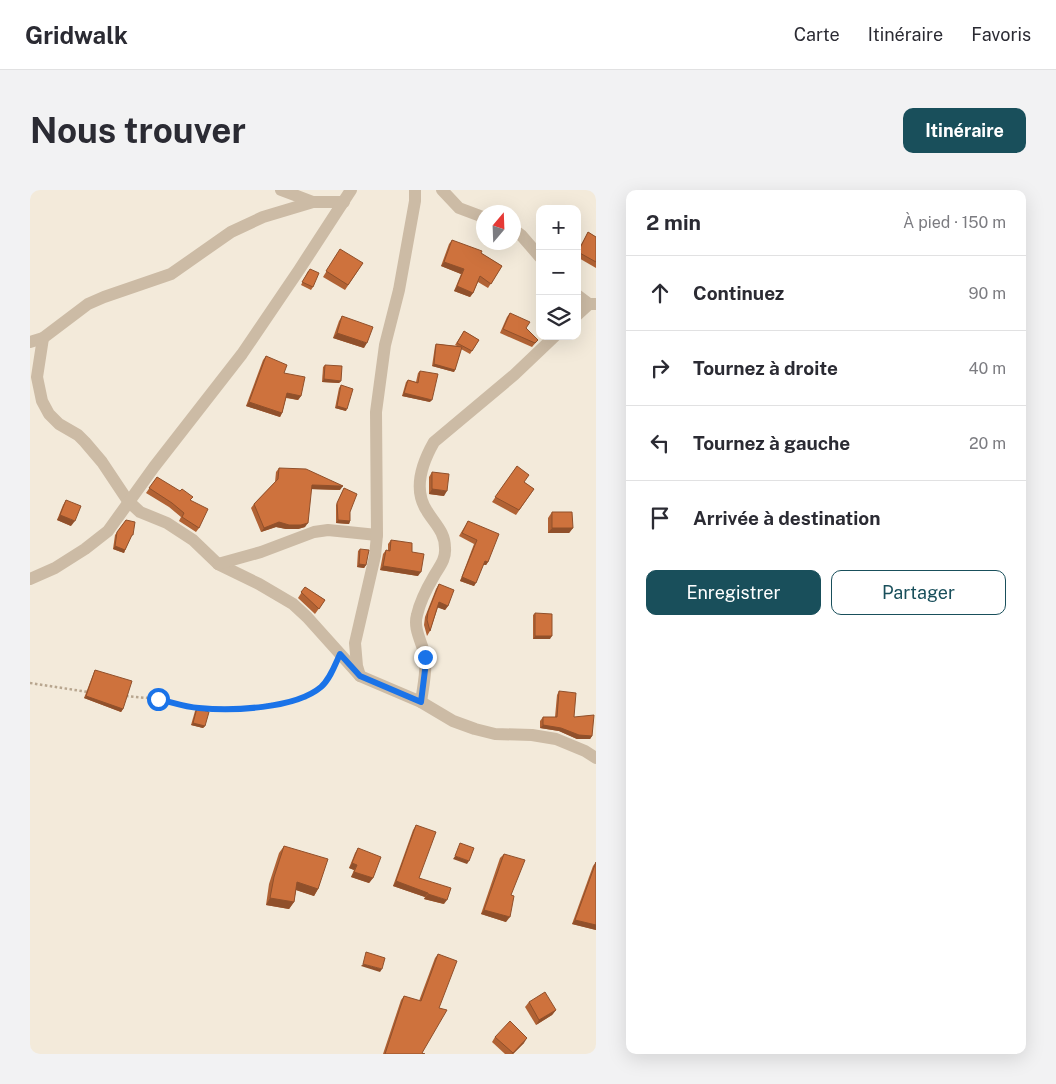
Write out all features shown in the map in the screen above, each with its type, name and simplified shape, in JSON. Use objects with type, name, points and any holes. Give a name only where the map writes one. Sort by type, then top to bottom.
[{"type":"street","points":[[281,190],[313,202]]},
{"type":"street","points":[[30,579],[55,568],[108,531],[128,501],[242,354],[351,190]]},
{"type":"street","points":[[360,676],[355,643],[375,556],[377,535],[376,412],[384,345],[400,290],[415,201],[415,190]]},
{"type":"street","points":[[442,190],[459,208],[476,213]]},
{"type":"street","points":[[30,342],[43,338],[88,304],[171,274],[231,232],[263,217],[313,202],[344,202]]},
{"type":"street","points":[[521,235],[536,252]]},
{"type":"street","points":[[581,297],[593,304],[581,312]]},
{"type":"street","points":[[43,338],[36,377],[42,401],[49,414],[59,424],[78,435],[85,442],[102,462],[128,501],[140,512],[167,524],[192,540],[218,564],[259,584],[293,604],[360,676],[421,702],[453,721],[475,729],[495,734],[556,739],[585,751],[596,758]]},
{"type":"street","points":[[421,702],[425,657],[416,627],[416,616],[422,597],[443,562],[445,549],[442,532],[427,511],[422,500],[420,487],[426,456],[434,442],[514,376],[551,340]]},
{"type":"street","points":[[218,564],[261,552],[314,532],[328,530],[377,535]]},
{"type":"path","points":[[124,696],[158,699],[198,708],[250,708],[306,698],[326,683],[340,654]]},
{"type":"path","points":[[30,683],[96,692]]},
{"type":"building","points":[[588,232],[596,237],[596,262],[581,254],[581,246]]},
{"type":"building","points":[[452,240],[482,251],[481,253],[502,266],[491,284],[480,276],[473,293],[457,286],[464,269],[444,262]]},
{"type":"building","points":[[340,249],[363,263],[348,285],[326,271]]},
{"type":"building","points":[[310,269],[319,273],[313,287],[302,282]]},
{"type":"building","points":[[510,313],[530,322],[526,328],[538,340],[535,343],[503,329]]},
{"type":"building","points":[[342,316],[373,327],[367,343],[337,333]]},
{"type":"building","points":[[464,331],[479,340],[472,351],[457,343]]},
{"type":"building","points":[[436,344],[462,347],[455,370],[434,364]]},
{"type":"building","points":[[266,356],[287,365],[284,373],[305,377],[301,396],[287,393],[282,413],[249,402]]},
{"type":"building","points":[[325,365],[342,366],[341,381],[324,379]]},
{"type":"building","points":[[420,371],[438,374],[432,400],[404,393],[408,380],[418,383]]},
{"type":"building","points":[[341,385],[353,389],[347,409],[337,406]]},
{"type":"building","points":[[517,466],[529,475],[524,482],[534,489],[519,510],[495,497]]},
{"type":"building","points":[[279,468],[306,469],[343,486],[312,485],[308,523],[289,525],[279,522],[264,528],[254,504],[278,479]]},
{"type":"building","points":[[432,472],[449,474],[447,491],[432,489]]},
{"type":"building","points":[[157,477],[180,491],[182,489],[193,497],[190,500],[208,509],[199,528],[182,517],[184,513],[172,503],[149,488]]},
{"type":"building","points":[[344,488],[357,494],[350,512],[350,521],[338,520],[337,503]]},
{"type":"building","points":[[66,500],[81,506],[75,521],[60,515]]},
{"type":"building","points":[[552,512],[572,512],[573,528],[552,528]]},
{"type":"building","points":[[126,520],[135,522],[133,535],[125,550],[115,546],[117,532]]},
{"type":"building","points":[[468,521],[499,534],[488,562],[485,561],[476,583],[462,577],[477,540],[462,533]]},
{"type":"building","points":[[391,540],[412,543],[412,552],[424,554],[421,572],[383,566],[386,550],[390,551]]},
{"type":"building","points":[[360,549],[369,550],[366,565],[359,564]]},
{"type":"building","points":[[439,584],[454,590],[448,606],[439,602],[430,631],[427,620],[428,612]]},
{"type":"building","points":[[305,587],[325,600],[319,609],[301,592]]},
{"type":"building","points":[[535,613],[552,614],[552,636],[535,636]]},
{"type":"building","points":[[95,670],[132,681],[123,709],[86,696]]},
{"type":"building","points":[[559,691],[576,693],[574,717],[594,715],[592,736],[579,735],[561,728],[543,725],[543,717],[557,717]]},
{"type":"building","points":[[197,708],[209,712],[205,726],[193,723]]},
{"type":"building","points":[[416,825],[436,832],[419,878],[451,888],[447,900],[396,881]]},
{"type":"building","points":[[460,843],[474,848],[469,861],[455,856]]},
{"type":"building","points":[[284,846],[328,859],[318,889],[297,882],[294,902],[270,898],[274,877]]},
{"type":"building","points":[[358,848],[381,857],[373,878],[354,872],[357,865],[352,863]]},
{"type":"building","points":[[504,854],[525,860],[511,895],[514,896],[510,917],[484,910]]},
{"type":"building","points":[[596,862],[596,925],[575,920]]},
{"type":"building","points":[[366,952],[385,958],[382,969],[363,964]]},
{"type":"building","points":[[438,954],[457,961],[439,1008],[447,1010],[422,1053],[425,1054],[385,1054],[404,996],[421,1001]]},
{"type":"building","points":[[545,992],[556,1010],[539,1020],[529,1002]]},
{"type":"building","points":[[510,1021],[527,1038],[513,1053],[495,1037]]},
{"type":"route","points":[[158,699],[198,708],[250,708],[306,698],[326,683],[340,654],[360,676],[421,702],[425,657]]}]
